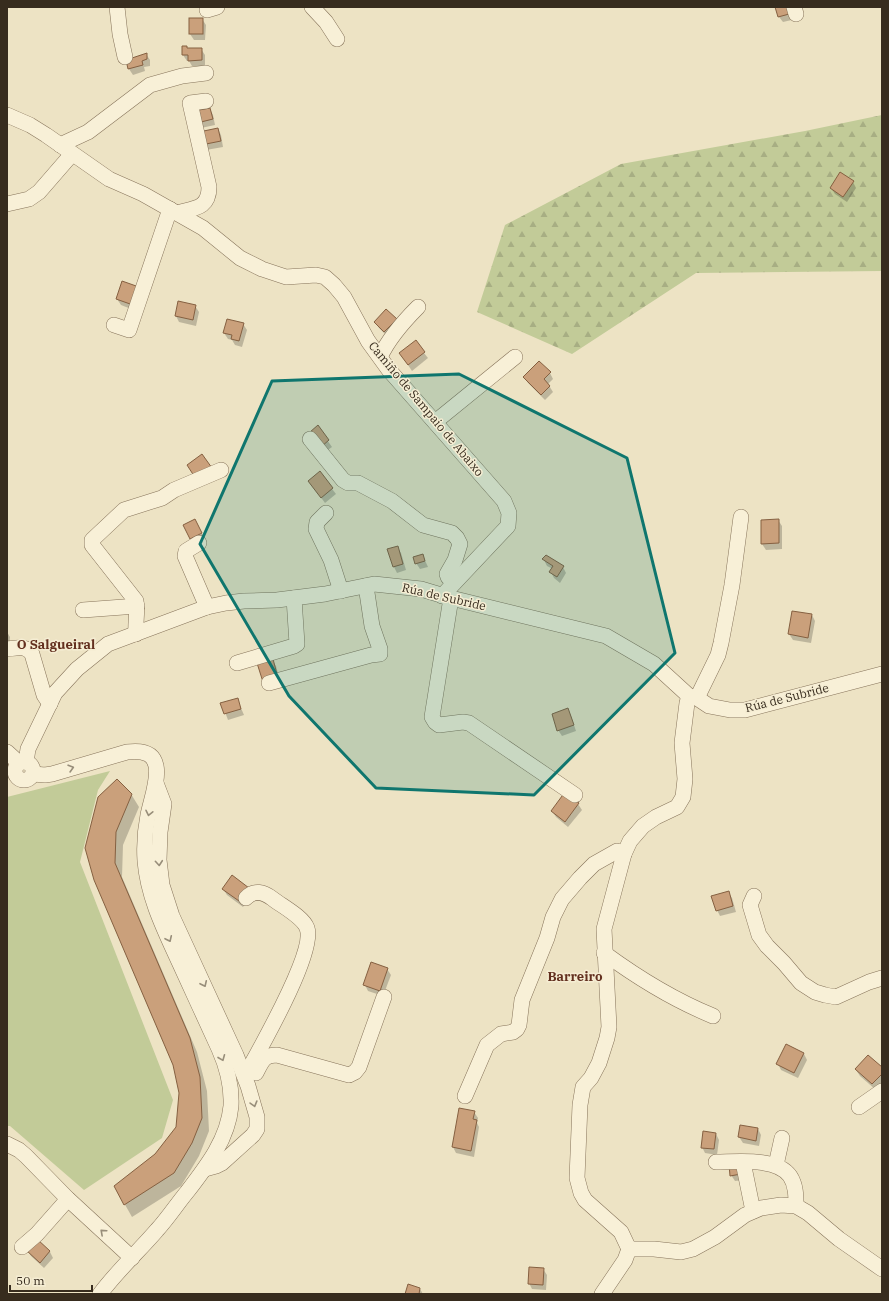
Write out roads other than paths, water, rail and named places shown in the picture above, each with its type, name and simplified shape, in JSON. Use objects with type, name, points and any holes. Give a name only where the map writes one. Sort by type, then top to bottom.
[{"type":"street","points":[[118,7],[120,34],[125,57]]},
{"type":"street","points":[[312,7],[338,38]]},
{"type":"street","points":[[7,204],[29,199],[39,192],[66,150],[150,85],[182,76],[206,73]]},
{"type":"street","points":[[114,325],[129,330],[173,211],[197,207],[206,203],[209,195],[209,187],[190,103],[206,101]]},
{"type":"street","name":"Camiño de Sampaio de Abaixo","points":[[7,115],[30,125],[109,179],[143,194],[203,228],[240,258],[262,269],[286,277],[316,275],[325,277],[334,285],[344,297],[368,341],[380,357],[504,500],[509,513],[508,526],[454,583],[446,597]]},
{"type":"street","points":[[380,357],[384,347],[418,307]]},
{"type":"street","points":[[435,422],[515,357]]},
{"type":"street","points":[[310,439],[343,480],[348,483],[358,483],[392,501],[423,525],[452,533],[457,538],[460,544],[455,560],[447,574],[454,583]]},
{"type":"street","points":[[136,634],[136,601],[92,546],[92,540],[124,510],[162,498],[174,490],[221,470]]},
{"type":"street","points":[[326,513],[317,522],[316,529],[331,560],[341,591]]},
{"type":"street","points":[[602,1294],[625,1260],[629,1249],[620,1232],[585,1200],[580,1193],[577,1178],[580,1105],[583,1087],[591,1078],[599,1063],[609,1027],[604,953],[604,929],[624,854],[630,841],[642,826],[656,817],[677,807],[684,797],[685,770],[682,743],[687,703],[693,697],[718,655],[732,585],[741,517]]},
{"type":"street","points":[[199,543],[186,551],[184,556],[207,607]]},
{"type":"street","name":"Rúa de Subride","points":[[20,770],[28,749],[55,693],[77,669],[108,644],[207,607],[226,602],[294,598],[341,591],[374,584],[421,589],[446,597],[606,636],[654,664],[693,697],[709,706],[730,710],[745,710],[882,674]]},
{"type":"street","points":[[270,683],[371,655],[380,654],[380,649],[372,626],[366,586]]},
{"type":"street","points":[[446,597],[432,717],[434,722],[439,725],[463,722],[469,723],[575,795]]},
{"type":"street","points":[[237,663],[297,644],[294,598]]},
{"type":"street","points":[[83,610],[137,606]]},
{"type":"street","points":[[7,649],[26,648],[30,650],[44,695],[50,704]]},
{"type":"street","points":[[7,752],[20,770],[52,774],[136,750],[145,752],[153,758],[158,769],[148,816],[144,844],[147,878],[152,900],[161,923],[224,1060],[230,1087],[231,1105],[229,1119],[220,1142],[205,1169],[158,1229],[100,1294]]},
{"type":"street","points":[[156,784],[164,804],[160,832],[159,860],[162,885],[172,916],[236,1055],[257,1117],[257,1129],[248,1140],[222,1163],[205,1169]]},
{"type":"street","points":[[465,1096],[487,1045],[501,1034],[513,1032],[519,1025],[519,1012],[522,1000],[547,938],[553,917],[562,899],[594,864],[617,852],[624,854]]},
{"type":"street","points":[[246,898],[250,893],[255,892],[269,896],[306,924],[308,934],[304,955],[293,983],[246,1081]]},
{"type":"street","points":[[754,896],[750,905],[759,935],[767,946],[801,983],[810,989],[825,995],[836,997],[869,982],[882,978]]},
{"type":"street","points":[[604,953],[625,968],[686,1005],[713,1016]]},
{"type":"street","points":[[246,1081],[269,1055],[277,1055],[349,1075],[355,1072],[359,1067],[384,996]]},
{"type":"street","points":[[859,1107],[882,1091]]},
{"type":"street","points":[[776,1165],[782,1138]]},
{"type":"street","points":[[7,1144],[19,1150],[26,1156],[68,1199],[132,1258]]},
{"type":"street","points":[[716,1162],[743,1162],[776,1165],[784,1169],[791,1177],[795,1188],[796,1206]]},
{"type":"street","points":[[743,1162],[753,1211]]},
{"type":"street","points":[[22,1247],[37,1234],[68,1199]]},
{"type":"street","points":[[629,1249],[654,1249],[681,1252],[693,1249],[715,1237],[745,1215],[753,1211],[761,1208],[781,1205],[796,1206],[808,1212],[839,1239],[882,1269]]},
{"type":"district","name":"O Salgueiral","points":[[56,644]]},
{"type":"district","name":"Barreiro","points":[[575,976]]}]
